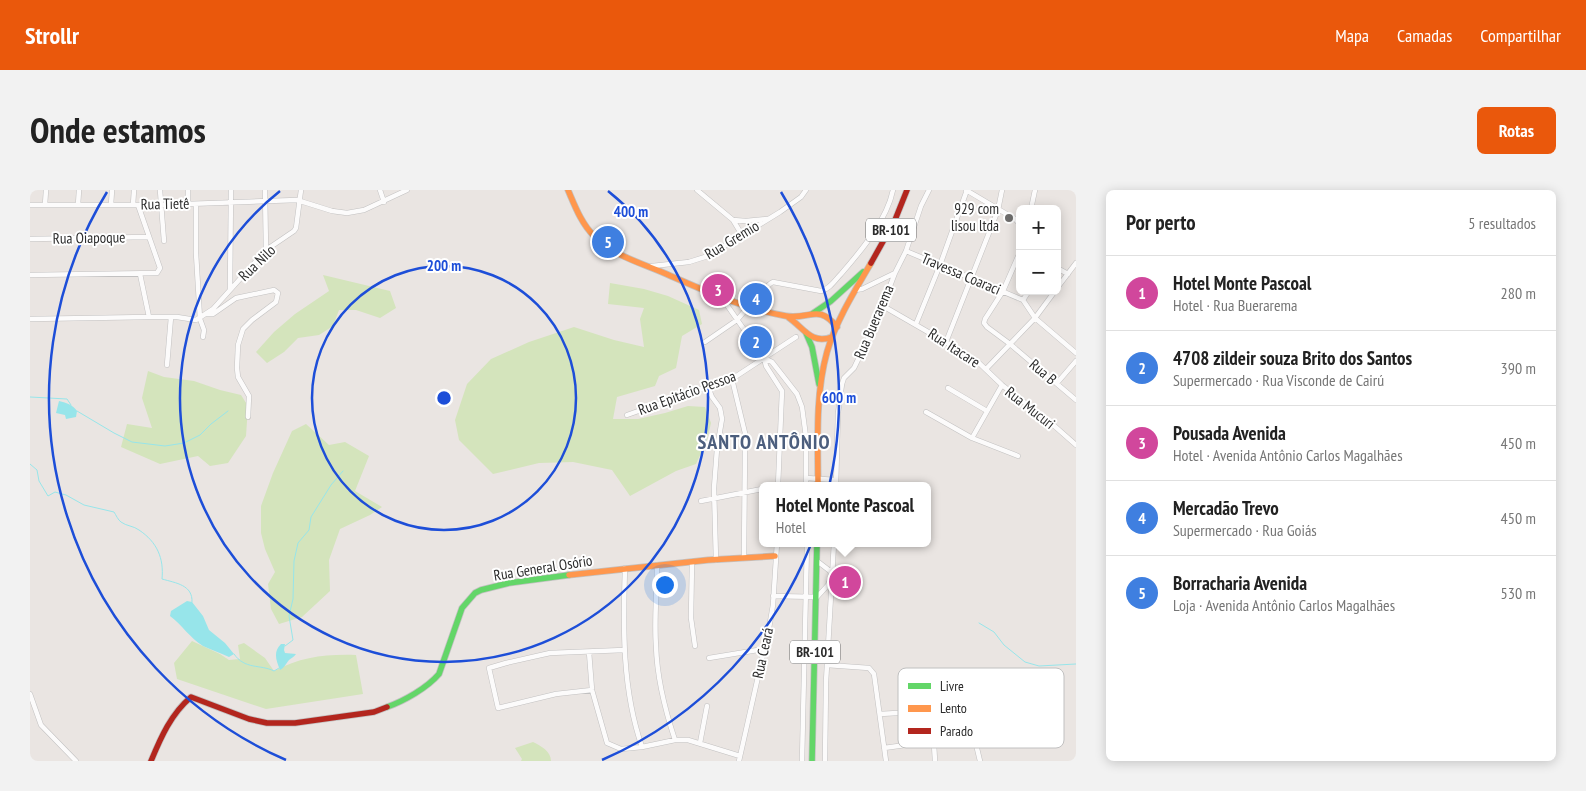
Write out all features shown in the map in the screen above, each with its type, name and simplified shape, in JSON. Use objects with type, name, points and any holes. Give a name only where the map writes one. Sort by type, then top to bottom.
[{"type":"main road","points":[[568,190],[582,221],[595,239],[609,248],[722,298],[788,317],[801,326],[812,347],[820,389]]},
{"type":"main road","name":"BR-101","points":[[818,479],[820,389],[832,337],[855,290],[896,221],[907,190]]},
{"type":"main road","points":[[812,314],[831,301],[868,267]]},
{"type":"main road","points":[[788,317],[824,314],[837,327]]},
{"type":"main road","points":[[801,326],[804,316]]},
{"type":"main road","points":[[806,333],[818,340],[832,337]]},
{"type":"main road","name":"BR-101","points":[[812,761],[817,547]]},
{"type":"main road","name":"Rua General Osório","points":[[151,761],[171,720],[183,703],[191,697],[267,723],[295,723],[374,712],[400,702],[434,680],[439,674],[462,608],[480,590],[520,582],[625,568],[775,556]]},
{"type":"street","points":[[45,205],[46,190]]},
{"type":"street","points":[[78,205],[79,190]]},
{"type":"street","points":[[111,205],[112,190]]},
{"type":"street","points":[[30,275],[157,273],[159,271],[136,205],[134,190]]},
{"type":"street","points":[[160,190],[164,241]]},
{"type":"street","points":[[188,190],[188,204]]},
{"type":"street","points":[[230,290],[231,190]]},
{"type":"street","points":[[265,190],[266,250]]},
{"type":"street","name":"Rua Nilo","points":[[200,319],[223,300],[266,250],[294,232],[301,190]]},
{"type":"street","points":[[380,190],[384,202]]},
{"type":"street","points":[[300,200],[332,211],[347,213],[364,210],[407,190]]},
{"type":"street","points":[[697,190],[733,220],[742,234]]},
{"type":"street","name":"Rua Gremio","points":[[649,266],[699,259],[717,252],[742,234],[792,204],[806,190]]},
{"type":"street","points":[[757,308],[769,283],[773,282],[821,291],[827,289],[868,240],[889,204],[893,190]]},
{"type":"street","name":"Rua Buerarema","points":[[836,480],[838,413],[842,384],[844,378],[854,368],[883,306],[929,190]]},
{"type":"street","points":[[916,324],[940,265],[966,190],[998,210],[1016,218]]},
{"type":"street","points":[[946,342],[998,210],[1002,190]]},
{"type":"street","points":[[1032,205],[1035,190]]},
{"type":"street","name":"Rua Tietê","points":[[30,205],[160,205],[300,200]]},
{"type":"street","points":[[196,204],[196,253],[200,319],[204,330],[203,337]]},
{"type":"street","points":[[733,220],[746,221],[769,218]]},
{"type":"street","name":"Rua Oiapoque","points":[[30,239],[148,237]]},
{"type":"street","name":"Travessa Coaraci","points":[[906,251],[1023,300]]},
{"type":"street","points":[[1003,291],[1016,261]]},
{"type":"street","points":[[1061,283],[1075,266]]},
{"type":"street","points":[[1061,270],[1068,274]]},
{"type":"street","points":[[855,290],[862,289],[895,273]]},
{"type":"street","points":[[140,274],[149,317]]},
{"type":"street","points":[[207,314],[213,314],[236,298],[274,290],[278,293],[276,302],[243,329],[238,345],[238,377],[249,396],[248,417]]},
{"type":"street","name":"Rua B","points":[[1003,291],[984,323],[1076,400]]},
{"type":"street","points":[[1026,295],[1023,300],[1035,318],[1076,353]]},
{"type":"street","name":"Rua Itacare","points":[[883,306],[961,351],[986,369],[1035,318],[1052,295]]},
{"type":"street","points":[[722,298],[764,358],[766,366],[782,391],[778,482]]},
{"type":"street","points":[[705,342],[737,320],[749,306]]},
{"type":"street","points":[[30,320],[149,317],[200,319]]},
{"type":"street","points":[[167,365],[171,317]]},
{"type":"street","name":"Rua Epitácio Pessoa","points":[[627,415],[732,379],[796,337]]},
{"type":"street","points":[[764,358],[772,362],[799,399],[804,416],[806,437],[806,482]]},
{"type":"street","points":[[1057,383],[1076,360]]},
{"type":"street","name":"Rua Mucuri","points":[[986,369],[1002,385],[1076,444]]},
{"type":"street","points":[[732,379],[745,433],[744,557]]},
{"type":"street","points":[[972,438],[1002,385]]},
{"type":"street","points":[[708,387],[714,401],[720,408],[722,419],[717,448],[714,499],[716,560]]},
{"type":"street","points":[[948,388],[987,411]]},
{"type":"street","points":[[782,391],[794,390]]},
{"type":"street","points":[[926,412],[972,438],[1018,456]]},
{"type":"street","points":[[806,478],[836,480]]},
{"type":"street","points":[[701,502],[759,490]]},
{"type":"street","name":"Rua Ceará","points":[[739,758],[764,648],[773,596],[776,547]]},
{"type":"street","points":[[802,761],[803,643],[807,547]]},
{"type":"street","points":[[825,761],[827,664],[834,547]]},
{"type":"street","points":[[817,561],[830,571],[832,575]]},
{"type":"street","points":[[692,562],[691,618],[695,646]]},
{"type":"street","points":[[657,565],[657,664],[666,711],[675,740]]},
{"type":"street","points":[[625,568],[624,650],[633,715],[642,748]]},
{"type":"street","points":[[773,596],[817,598],[828,585],[832,575]]},
{"type":"street","points":[[709,658],[764,648]]},
{"type":"street","points":[[592,690],[556,694],[498,708],[490,668],[550,653],[624,650]]},
{"type":"street","points":[[589,652],[592,690],[606,743],[621,749],[642,748],[675,740],[688,740],[739,758]]},
{"type":"street","points":[[827,664],[869,668],[872,670],[886,761]]},
{"type":"street","points":[[30,694],[41,725],[76,761]]},
{"type":"street","points":[[700,743],[707,706]]},
{"type":"street","points":[[880,714],[898,713]]},
{"type":"street","points":[[884,748],[898,746]]},
{"type":"street","points":[[934,748],[935,761]]},
{"type":"street","points":[[977,748],[980,761]]},
{"type":"green space","points":[[323,275],[390,291],[396,308],[380,318],[356,310],[339,310],[333,326],[319,335],[298,338],[284,352],[267,363],[256,352],[274,332],[295,314],[329,291]]},
{"type":"green space","points":[[610,283],[644,289],[668,296],[699,310],[702,324],[682,336],[676,368],[659,376],[655,386],[617,397],[613,419],[638,419],[688,406],[705,407],[711,423],[707,440],[696,464],[676,471],[630,496],[612,470],[573,462],[539,463],[493,474],[459,440],[455,420],[467,384],[491,359],[529,342],[574,327],[614,340],[644,347],[640,319],[644,308],[608,304]]},
{"type":"green space","points":[[148,371],[164,377],[194,381],[241,395],[248,406],[246,436],[228,463],[210,466],[198,456],[160,464],[121,447],[127,424],[152,428],[142,398]]},
{"type":"green space","points":[[306,424],[329,445],[345,442],[369,456],[355,491],[382,507],[370,515],[340,529],[329,560],[330,591],[302,617],[279,624],[271,609],[268,584],[275,572],[265,549],[261,533],[261,506],[273,473],[292,431]]},
{"type":"green space","points":[[192,641],[229,660],[240,659],[238,645],[244,643],[265,658],[274,671],[294,662],[314,657],[356,655],[363,694],[266,709],[177,679],[174,663]]},
{"type":"green space","points":[[533,742],[549,754],[551,761],[521,761],[522,759],[515,748]]},
{"type":"water","points":[[59,401],[74,407],[77,411],[76,417],[66,419],[65,415],[56,413]]},
{"type":"water","points":[[187,601],[192,602],[203,616],[209,630],[225,643],[234,654],[229,657],[203,646],[170,616],[171,611]]},
{"type":"water","points":[[281,644],[285,644],[285,653],[296,654],[280,670],[276,653]]},
{"type":"waterway","points":[[30,397],[67,399],[71,405]]},
{"type":"waterway","points":[[77,411],[132,442],[165,446],[184,443],[200,435],[228,411]]},
{"type":"waterway","points":[[30,464],[37,470],[39,481],[48,496],[55,492],[66,495],[84,505],[114,512],[121,522],[145,535],[158,551],[162,564],[162,579],[187,588],[192,596],[192,602]]},
{"type":"waterway","points":[[285,646],[293,640],[289,616],[293,599],[294,561],[298,543],[309,530],[311,517],[331,485],[343,471]]},
{"type":"waterway","points":[[979,623],[994,632],[1004,645],[1025,662],[1039,666],[1076,664]]},
{"type":"waterway","points":[[234,654],[248,665],[274,671],[279,668]]},
{"type":"traffic: fast","points":[[812,314],[831,301],[863,272]]},
{"type":"traffic: fast","points":[[806,333],[812,347],[819,384]]},
{"type":"traffic: fast","points":[[812,761],[817,547]]},
{"type":"traffic: fast","points":[[387,707],[415,693],[439,674],[462,608],[475,593],[509,583],[569,575]]},
{"type":"traffic: slow","points":[[568,190],[585,226],[601,243],[618,253],[739,304],[786,316],[819,314],[830,320],[837,327]]},
{"type":"traffic: slow","points":[[818,482],[819,402],[823,368],[840,318],[871,263]]},
{"type":"traffic: slow","points":[[788,317],[813,337],[819,339],[832,337]]},
{"type":"traffic: slow","points":[[569,575],[708,560],[775,556]]},
{"type":"traffic: jam","points":[[871,263],[895,220],[907,190]]},
{"type":"traffic: jam","points":[[151,761],[172,718],[191,697],[249,719],[267,723],[295,723],[374,712],[387,707]]},
{"type":"place","name":"929 com lisou ltda","points":[[1009,218]]},
{"type":"place","name":"Borracharia Avenida","points":[[608,242]]},
{"type":"place","name":"Pousada Avenida","points":[[718,290]]},
{"type":"place","name":"Mercadão Trevo","points":[[756,299]]},
{"type":"place","name":"4708 zildeir souza Brito dos Santos","points":[[756,342]]},
{"type":"place","name":"Hotel Monte Pascoal","points":[[845,582]]},
{"type":"district","name":"SANTO ANTÔNIO","points":[[764,442]]}]
